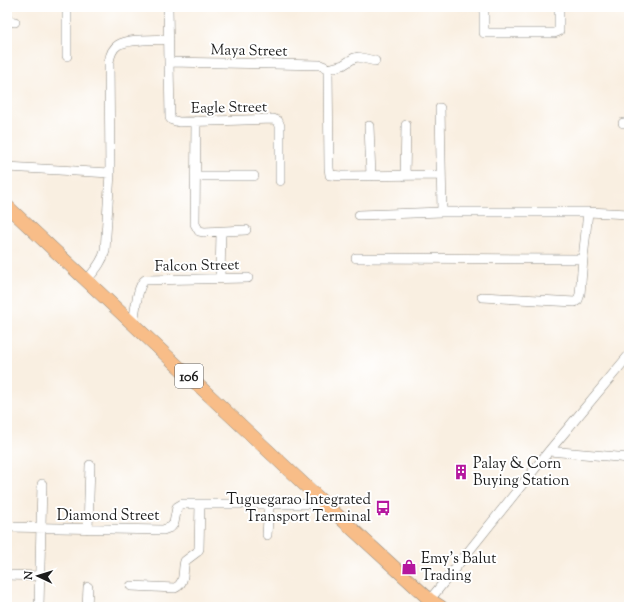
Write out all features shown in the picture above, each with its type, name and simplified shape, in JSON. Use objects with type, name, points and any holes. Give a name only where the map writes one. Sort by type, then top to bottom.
[{"type":"highway","name":"106","points":[[7,206],[432,605]]},
{"type":"street","points":[[67,7],[67,56]]},
{"type":"street","points":[[168,7],[169,62]]},
{"type":"street","points":[[484,7],[484,33],[554,33],[559,30],[559,7]]},
{"type":"street","points":[[87,280],[103,259],[105,251],[110,173],[110,56],[117,46],[131,41],[169,39]]},
{"type":"street","points":[[375,60],[358,57],[343,65],[328,69],[330,175],[440,176]]},
{"type":"street","name":"Maya Street","points":[[169,62],[320,65],[328,69]]},
{"type":"street","name":"Eagle Street","points":[[169,62],[170,118],[176,122],[278,121],[280,126],[280,181]]},
{"type":"street","points":[[440,108],[440,176],[442,212]]},
{"type":"street","points":[[196,121],[195,224],[199,231],[221,232],[246,230]]},
{"type":"street","points":[[405,176],[406,125]]},
{"type":"street","points":[[370,126],[371,176]]},
{"type":"street","points":[[7,168],[110,173]]},
{"type":"street","points":[[196,176],[254,176]]},
{"type":"street","points":[[360,215],[442,212],[588,212],[629,214]]},
{"type":"street","points":[[482,297],[575,302],[578,300],[580,294],[588,212]]},
{"type":"street","points":[[220,278],[221,232]]},
{"type":"street","points":[[356,258],[583,259]]},
{"type":"street","name":"Falcon Street","points":[[133,324],[140,284],[145,280],[248,278]]},
{"type":"street","points":[[432,605],[549,451],[629,355]]},
{"type":"street","points":[[549,451],[629,458]]},
{"type":"street","points":[[88,529],[90,465]]},
{"type":"street","points":[[39,607],[41,576],[42,484]]},
{"type":"street","name":"Diamond Street","points":[[7,527],[42,529],[167,529],[174,523],[176,507],[179,504],[325,504]]},
{"type":"street","points":[[131,586],[175,588],[183,581],[185,561],[197,552],[198,549],[200,504]]},
{"type":"street","points":[[267,535],[269,504]]},
{"type":"street","points":[[7,575],[41,576]]},
{"type":"street","points":[[87,607],[88,587]]},
{"type":"place","name":"Palay & Corn Buying Station","points":[[461,472]]},
{"type":"place","name":"Tuguegarao Integrated Transport Terminal","points":[[383,508]]},
{"type":"place","name":"Emy’s Balut Trading","points":[[409,567]]}]
